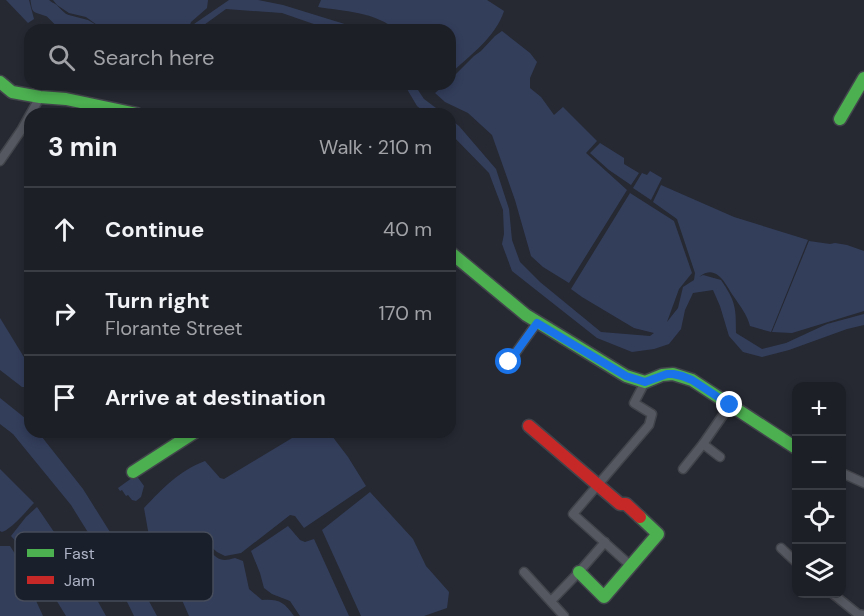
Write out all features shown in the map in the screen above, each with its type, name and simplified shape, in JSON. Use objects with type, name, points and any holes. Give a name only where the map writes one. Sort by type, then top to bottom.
[{"type":"street","points":[[840,119],[864,78]]},
{"type":"street","points":[[0,82],[12,92],[66,99],[109,108]]},
{"type":"street","points":[[34,108],[40,97]]},
{"type":"street","points":[[0,161],[24,125]]},
{"type":"street","points":[[456,257],[537,323],[626,376],[645,382],[667,374],[692,380],[792,445]]},
{"type":"street","points":[[509,362],[537,323]]},
{"type":"street","points":[[631,566],[573,514],[649,425],[652,414],[634,404],[645,382]]},
{"type":"street","points":[[683,469],[730,405]]},
{"type":"street","points":[[529,426],[620,504],[626,504],[658,534],[604,597],[579,572]]},
{"type":"street","points":[[133,472],[186,438]]},
{"type":"street","points":[[703,444],[720,457]]},
{"type":"street","points":[[846,475],[864,483]]},
{"type":"street","points":[[551,601],[605,542]]},
{"type":"street","points":[[781,548],[792,558]]},
{"type":"street","points":[[524,572],[564,616]]},
{"type":"street","points":[[838,598],[858,614],[864,615]]},
{"type":"water","points":[[6,0],[29,0],[34,19],[28,23]]},
{"type":"water","points":[[43,0],[49,0],[66,14],[86,24],[65,24],[44,6]]},
{"type":"water","points":[[53,0],[208,0],[207,8],[190,24],[96,24],[86,17],[69,13]]},
{"type":"water","points":[[229,0],[258,0],[283,5],[345,24],[314,24],[282,13],[226,9],[205,24],[194,24]]},
{"type":"water","points":[[321,0],[487,0],[504,11],[495,30],[456,69],[456,24],[388,24],[369,16],[318,7]]},
{"type":"water","points":[[502,31],[530,53],[537,62],[530,78],[530,88],[541,97],[554,115],[563,107],[597,141],[586,153],[627,190],[569,283],[543,267],[531,256],[515,200],[492,135],[468,113],[445,102],[435,93],[439,90],[456,90],[456,74]]},
{"type":"water","points":[[408,90],[418,90],[424,99],[436,108],[420,108]]},
{"type":"water","points":[[456,124],[496,169],[509,209],[512,240],[520,262],[540,282],[601,332],[650,336],[654,333],[634,328],[571,289],[630,193],[674,221],[692,273],[679,289],[667,322],[678,308],[683,287],[694,280],[695,273],[677,219],[653,202],[661,185],[734,217],[808,240],[771,332],[750,326],[743,310],[720,277],[711,272],[705,273],[699,277],[703,275],[721,280],[734,305],[736,333],[762,349],[786,343],[827,324],[864,314],[864,325],[762,357],[743,352],[729,336],[713,290],[693,293],[685,310],[681,329],[669,344],[632,352],[597,338],[512,271],[502,244],[503,210],[489,173],[456,139]]},
{"type":"water","points":[[600,143],[624,158],[624,164],[639,173],[631,185],[590,153]]},
{"type":"water","points":[[650,171],[662,178],[651,200],[633,188],[642,173],[647,175]]},
{"type":"water","points":[[809,241],[847,245],[864,251],[864,311],[792,333],[772,332]]},
{"type":"water","points":[[0,318],[24,357],[24,387],[0,370]]},
{"type":"water","points":[[0,398],[24,417],[24,438],[43,438],[83,489],[110,532],[88,532],[71,505],[13,434],[0,424]]},
{"type":"water","points":[[292,438],[334,438],[366,486],[304,528],[295,516],[290,515],[241,553],[225,556],[217,552],[213,548],[213,532],[148,532],[144,508],[187,470],[205,461],[220,478],[224,479]]},
{"type":"water","points":[[0,469],[34,503],[15,523],[2,532],[0,531]]},
{"type":"water","points":[[136,475],[144,486],[141,497],[136,501],[126,496],[118,488]]},
{"type":"water","points":[[370,492],[413,539],[426,566],[449,592],[447,608],[424,616],[361,616],[322,530]]},
{"type":"water","points":[[37,507],[54,532],[15,532],[15,541],[11,536]]},
{"type":"water","points":[[288,526],[300,540],[305,542],[314,539],[349,616],[300,616],[290,601],[264,588],[251,551]]},
{"type":"water","points":[[0,546],[10,546],[15,554],[15,601],[36,601],[43,616],[0,616]]},
{"type":"water","points":[[213,555],[220,559],[235,558],[243,561],[249,589],[262,600],[281,602],[294,616],[189,616],[182,601],[213,601]]},
{"type":"water","points":[[56,601],[98,601],[106,616],[66,616]]},
{"type":"water","points":[[127,601],[149,601],[157,616],[134,616]]},
{"type":"waterway","points":[[38,0],[39,6],[51,10],[62,21],[74,24]]},
{"type":"traffic: fast","points":[[840,119],[864,78]]},
{"type":"traffic: fast","points":[[0,82],[12,92],[66,99],[109,108]]},
{"type":"traffic: fast","points":[[456,257],[526,315],[626,376],[645,382],[662,375],[673,374],[692,380],[792,445]]},
{"type":"traffic: fast","points":[[133,472],[186,438]]},
{"type":"traffic: fast","points":[[579,572],[604,597],[658,534],[640,517]]},
{"type":"traffic: jam","points":[[529,426],[620,504],[626,504],[640,517]]},
{"type":"route","points":[[509,362],[537,323],[634,380],[645,382],[667,374],[682,376],[730,405]]}]
